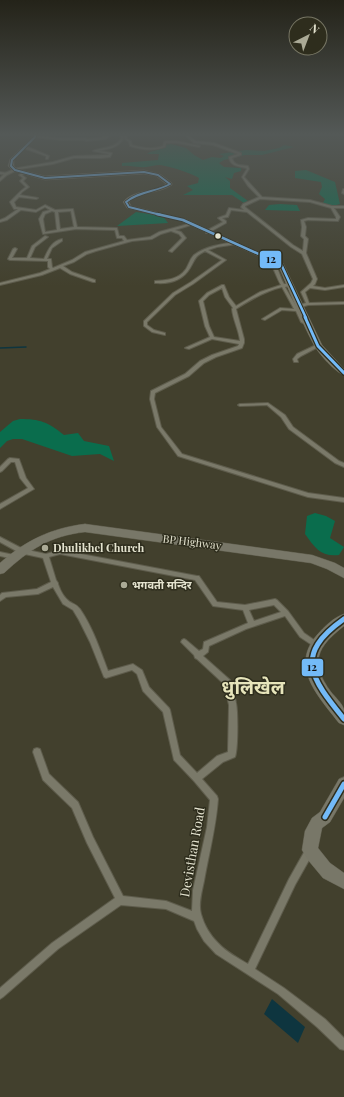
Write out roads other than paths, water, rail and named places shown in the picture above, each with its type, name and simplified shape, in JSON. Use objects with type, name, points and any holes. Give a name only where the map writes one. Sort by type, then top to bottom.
[{"type":"highway","points":[[170,184],[161,190],[132,196],[127,200],[127,205],[133,209],[166,216],[192,224],[281,264],[288,286],[318,346],[332,362],[344,372]]},
{"type":"highway","name":"BP Highway","points":[[0,570],[18,554],[49,534],[67,529],[85,528],[305,558],[322,562],[344,574]]},
{"type":"highway","points":[[344,619],[323,634],[315,644],[311,658],[313,675],[320,688],[344,719]]},
{"type":"highway","points":[[344,784],[325,817],[317,823],[312,831],[310,850],[323,868],[331,875],[344,881]]},
{"type":"street","points":[[25,184],[28,187],[21,191],[12,202],[15,208],[36,211],[45,206],[54,211],[59,231]]},
{"type":"street","points":[[249,184],[261,198]]},
{"type":"street","points":[[344,190],[344,195]]},
{"type":"street","points":[[18,196],[36,198]]},
{"type":"street","points":[[304,253],[292,246],[247,211],[243,206],[261,198],[310,201],[332,207],[344,207]]},
{"type":"street","points":[[308,304],[303,292],[314,284],[315,279],[304,253],[306,239],[304,236],[302,221],[308,218],[337,220],[338,217],[332,207]]},
{"type":"street","points":[[0,221],[6,219],[20,209]]},
{"type":"street","points":[[76,228],[74,211],[68,210],[47,212],[41,219],[42,230],[45,234],[76,228],[116,229],[118,237],[123,237],[127,242]]},
{"type":"street","points":[[207,232],[225,222],[220,218],[227,216],[230,210],[247,211]]},
{"type":"street","points":[[0,284],[53,269],[79,258],[86,253],[148,238],[192,224]]},
{"type":"street","points":[[171,251],[184,238],[180,233],[172,230]]},
{"type":"street","points":[[28,260],[33,248],[46,237]]},
{"type":"street","points":[[45,260],[51,247],[61,240]]},
{"type":"street","points":[[156,282],[168,282],[182,276],[189,266],[191,259],[205,250],[236,243]]},
{"type":"street","points":[[15,249],[10,259],[51,261],[50,267],[53,269]]},
{"type":"street","points":[[164,334],[153,331],[145,325],[145,322],[174,294],[223,262],[224,260],[205,250]]},
{"type":"street","points":[[271,262],[278,270],[278,277],[288,286]]},
{"type":"street","points":[[60,266],[71,273],[94,282]]},
{"type":"street","points":[[212,338],[207,326],[201,301],[208,294],[223,286],[227,297],[236,308]]},
{"type":"street","points":[[288,286],[260,293],[234,309],[236,322],[242,334],[242,343],[240,347],[202,362],[187,375],[153,392],[152,399],[159,427],[180,455],[308,495],[344,500]]},
{"type":"street","points":[[310,288],[326,289],[344,286]]},
{"type":"street","points":[[264,319],[281,309],[298,308],[308,304],[344,304]]},
{"type":"street","points":[[298,308],[303,322]]},
{"type":"street","points":[[187,348],[212,338],[242,343]]},
{"type":"street","points":[[296,361],[295,359],[299,355],[318,346]]},
{"type":"street","points":[[240,405],[268,404],[282,416],[291,428],[337,462],[344,465]]},
{"type":"street","points":[[0,470],[10,460],[17,460],[24,478],[31,489],[0,507]]},
{"type":"street","points":[[0,539],[18,554]]},
{"type":"street","points":[[0,554],[46,556],[60,552],[197,578],[215,604],[245,608],[275,602],[286,613],[302,635],[315,644]]},
{"type":"street","name":"Devisthan Road","points":[[46,556],[48,567],[55,584],[64,600],[77,609],[95,646],[106,675],[133,667],[140,672],[146,689],[153,694],[167,714],[177,757],[214,799],[213,814],[198,887],[196,909],[198,918],[211,944],[281,991],[321,1023],[344,1045]]},
{"type":"street","points":[[0,598],[4,595],[38,591],[55,584]]},
{"type":"street","points":[[245,608],[252,624]]},
{"type":"street","points":[[197,656],[206,650],[206,644],[252,624],[286,613]]},
{"type":"street","points":[[184,642],[197,656],[227,682],[233,705],[234,736],[232,754],[220,759],[197,778]]},
{"type":"street","points":[[37,752],[46,777],[75,805],[90,840],[120,900]]},
{"type":"street","points":[[250,970],[292,882],[310,850]]},
{"type":"street","points":[[0,994],[55,946],[120,900],[166,905],[198,918]]},
{"type":"water","points":[[272,999],[305,1027],[298,1043],[264,1014]]},
{"type":"waterway","points":[[0,348],[26,347]]},
{"type":"place","name":"Dhulikhel Church","points":[[45,548]]},
{"type":"place","name":"भगवती मन्दिर","points":[[124,585]]},
{"type":"district","name":"धुलिखेल","points":[[253,687]]}]
